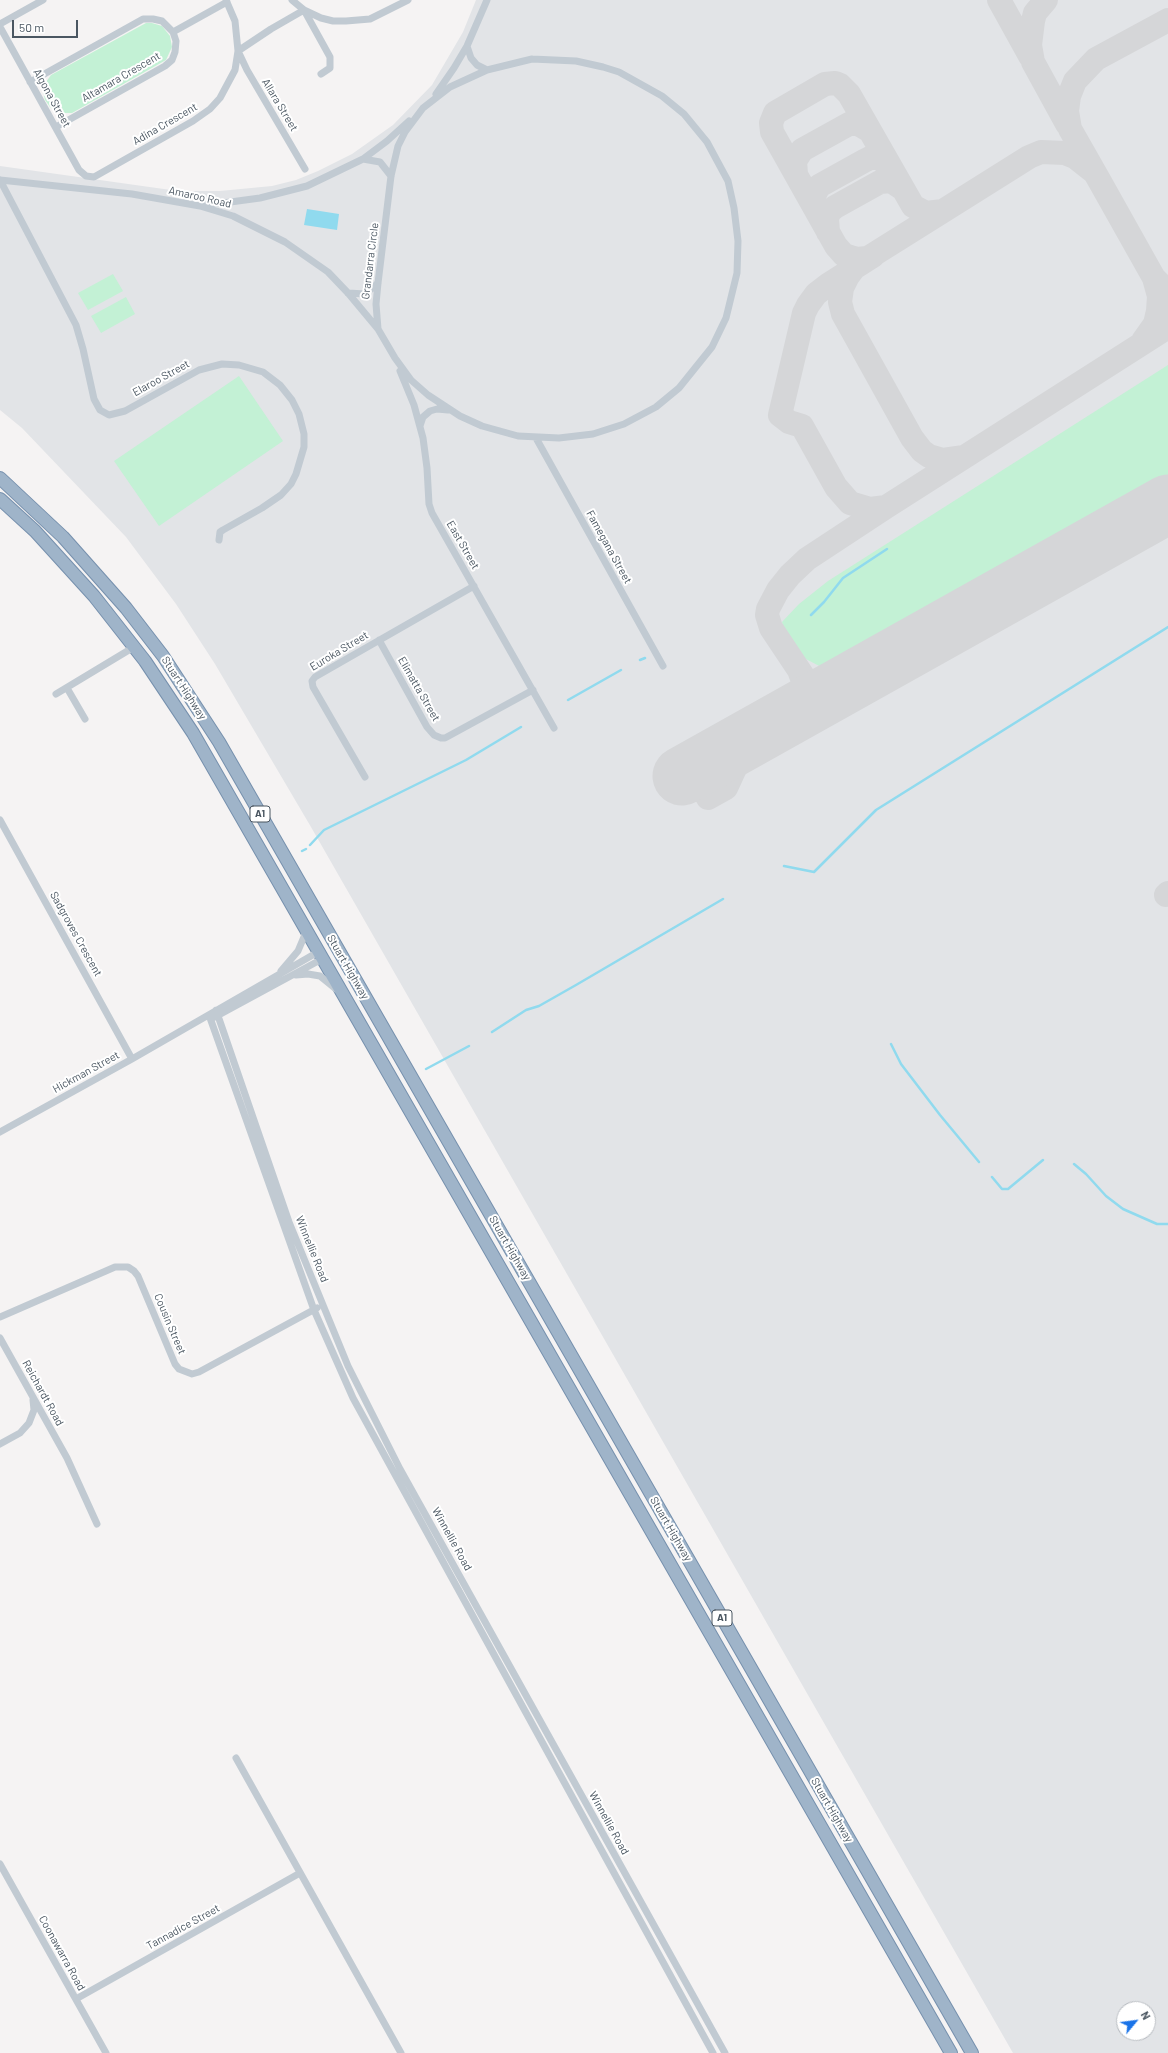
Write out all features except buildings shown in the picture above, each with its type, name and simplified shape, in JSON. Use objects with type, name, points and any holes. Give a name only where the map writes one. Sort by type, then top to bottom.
[{"type":"highway","name":"Stuart Highway","points":[[1,482],[62,537],[126,608],[163,656],[192,699],[283,854],[972,2053]]},
{"type":"highway","name":"Stuart Highway","points":[[0,499],[51,548],[94,596],[167,692],[193,734],[306,932],[321,954],[347,1002],[951,2053]]},
{"type":"highway","points":[[234,770],[238,787],[259,823],[255,842]]},
{"type":"highway","points":[[283,854],[284,866],[326,940],[321,954],[336,954],[346,964]]},
{"type":"highway","points":[[764,1727],[779,1718]]},
{"type":"street","points":[[0,24],[43,0]]},
{"type":"street","points":[[292,0],[304,10],[332,21],[359,21],[379,15],[408,0]]},
{"type":"street","points":[[180,202],[223,203],[284,192],[307,186],[363,159],[387,141],[423,108],[448,77],[467,46],[487,0]]},
{"type":"street","points":[[30,82],[143,19],[162,21],[173,32],[226,1]]},
{"type":"street","name":"Adina Crescent","points":[[88,176],[99,175],[193,121],[210,110],[220,98],[231,80],[236,65],[238,51],[235,21],[226,1]]},
{"type":"street","points":[[238,51],[271,29],[304,10]]},
{"type":"street","points":[[304,10],[330,57],[330,68],[321,74]]},
{"type":"street","name":"Algona Street","points":[[0,27],[81,173],[88,176]]},
{"type":"street","name":"Altamara Crescent","points":[[56,127],[165,66],[172,60],[175,52],[176,41],[173,32]]},
{"type":"street","points":[[467,46],[471,58],[477,65],[487,70]]},
{"type":"street","name":"Allara Street","points":[[238,51],[247,70],[305,169]]},
{"type":"street","name":"Grandarra Circle","points":[[532,59],[576,61],[619,72],[654,90],[684,114],[707,142],[728,181],[738,241],[737,273],[726,318],[712,347],[679,388],[656,407],[641,416],[609,430],[576,436],[536,438],[492,430],[452,411],[419,387],[405,372],[378,329],[376,304],[391,176],[398,146],[412,120],[423,108],[450,87],[487,70],[532,59]]},
{"type":"street","points":[[363,159],[380,162],[391,176]]},
{"type":"street","name":"Amaroo Road","points":[[0,180],[132,194],[180,202],[220,211],[266,231],[307,256],[328,272],[378,329]]},
{"type":"street","name":"Elaroo Street","points":[[0,180],[76,326],[83,349],[94,399],[100,410],[109,415],[125,411],[199,370],[222,364],[240,364],[263,372],[280,385],[292,400],[299,414],[304,434],[304,447],[296,474],[281,494],[262,508],[220,532],[219,540]]},
{"type":"street","points":[[348,294],[365,294],[378,283]]},
{"type":"street","name":"East Street","points":[[395,358],[410,394],[420,429],[427,468],[430,508],[554,728]]},
{"type":"street","points":[[420,429],[421,420],[430,411],[441,409],[452,411]]},
{"type":"street","name":"Famegana Street","points":[[536,438],[663,666]]},
{"type":"street","name":"Euroka Street","points":[[365,777],[313,687],[312,681],[315,677],[474,586]]},
{"type":"street","name":"Elimatta Street","points":[[379,640],[427,727],[434,735],[441,738],[445,738],[532,690]]},
{"type":"street","points":[[56,694],[134,647]]},
{"type":"street","points":[[67,688],[85,719]]},
{"type":"street","name":"Sadgroves Crescent","points":[[0,820],[132,1059]]},
{"type":"street","name":"Hickman Street","points":[[273,978],[298,951],[306,932]]},
{"type":"street","name":"Hickman Street","points":[[0,1132],[181,1031],[286,978],[321,954]]},
{"type":"street","name":"Hickman Street","points":[[217,1013],[273,978],[321,954]]},
{"type":"street","name":"Hickman Street","points":[[286,978],[304,974],[320,976],[333,986],[347,1002]]},
{"type":"street","name":"Winnellie Road","points":[[217,1013],[289,1222],[348,1366],[400,1469],[723,2052]]},
{"type":"street","name":"Winnellie Road","points":[[209,1017],[314,1310],[353,1398],[713,2053]]},
{"type":"street","name":"Cousin Street","points":[[0,1317],[115,1267],[128,1267],[138,1276],[175,1364],[179,1369],[192,1374],[199,1372],[322,1305]]},
{"type":"street","name":"Reichardt Road","points":[[0,1338],[67,1458],[97,1524]]},
{"type":"street","points":[[0,1444],[20,1433],[29,1423],[34,1410],[33,1398]]},
{"type":"street","points":[[236,1758],[401,2053]]},
{"type":"street","name":"Coonawarra Road","points":[[0,1864],[106,2053]]},
{"type":"street","name":"Tannadice Street","points":[[76,1999],[300,1873]]},
{"type":"shaded area","points":[[476,0],[1168,0],[1168,2053],[1013,2053],[311,827],[215,664],[176,604],[126,537],[22,428],[0,410],[0,166],[178,191],[220,191],[272,186],[296,180],[352,154],[393,125],[432,85],[463,32]]},
{"type":"green space","points":[[146,23],[162,26],[170,36],[172,47],[166,60],[72,113],[60,113],[50,107],[45,100],[43,91],[46,82],[51,75]]},
{"type":"green space","points":[[113,274],[123,291],[88,310],[78,293]]},
{"type":"green space","points":[[126,297],[135,314],[101,333],[91,316]]},
{"type":"green space","points":[[1168,365],[1168,477],[825,669],[802,657],[785,633],[782,622],[799,604],[828,581]]},
{"type":"green space","points":[[239,376],[283,441],[159,526],[114,461]]},
{"type":"water","points":[[307,209],[339,214],[337,230],[304,225]]},
{"type":"waterway","points":[[811,615],[824,602],[843,578],[887,549]]},
{"type":"waterway","points":[[784,866],[814,872],[876,810],[1168,627]]},
{"type":"waterway","points":[[640,660],[645,658]]},
{"type":"waterway","points":[[568,700],[621,670]]},
{"type":"waterway","points":[[310,845],[324,830],[466,760],[521,727]]},
{"type":"waterway","points":[[302,851],[306,849]]},
{"type":"waterway","points":[[492,1032],[526,1010],[539,1006],[723,899]]},
{"type":"waterway","points":[[891,1044],[901,1064],[940,1115],[979,1162]]},
{"type":"waterway","points":[[426,1069],[469,1046]]},
{"type":"waterway","points":[[992,1177],[1002,1189],[1008,1189],[1043,1160]]},
{"type":"waterway","points":[[1074,1164],[1086,1174],[1106,1196],[1123,1209],[1157,1224],[1168,1224]]},
{"type":"taxiway","points":[[999,0],[1030,56]]},
{"type":"taxiway","points":[[1046,0],[1035,13],[1030,45],[1033,62],[1067,124]]},
{"type":"taxiway","points":[[1168,20],[1096,59],[1075,81],[1069,96],[1067,111],[1070,129],[1154,278],[1168,292]]},
{"type":"taxiway","points":[[943,211],[868,258],[856,259],[844,255],[836,246],[772,132],[771,123],[775,113],[825,84],[835,83],[840,85],[849,94],[913,206],[926,213],[943,211],[1029,157],[1041,152],[1065,153],[1075,157],[1094,172]]},
{"type":"taxiway","points":[[796,174],[795,161],[802,150],[849,124],[858,124],[870,131]]},
{"type":"taxiway","points":[[815,208],[814,196],[819,186],[864,161],[870,158],[877,158],[884,161],[890,167]]},
{"type":"taxiway","points":[[828,232],[827,219],[829,212],[835,207],[880,182],[891,181],[903,189]]},
{"type":"taxiway","points":[[873,256],[829,284],[816,294],[808,305],[804,313],[780,415],[789,422],[802,426],[836,487],[850,503],[870,509],[886,507]]},
{"type":"taxiway","points":[[854,268],[842,288],[840,302],[843,314],[912,438],[922,451],[929,456],[943,460],[964,457]]},
{"type":"taxiway","points":[[1143,341],[1155,324],[1158,311],[1159,296],[1154,278]]},
{"type":"taxiway","points":[[843,686],[829,689],[821,688],[805,679],[771,628],[767,615],[768,609],[778,590],[790,575],[807,559],[886,507],[1168,327]]},
{"type":"taxiway","points":[[788,716],[798,708],[804,698],[805,686],[800,673]]},
{"type":"taxiway","points":[[692,770],[708,798],[726,788],[749,738]]},
{"type":"runway","points":[[682,776],[1168,504]]}]
